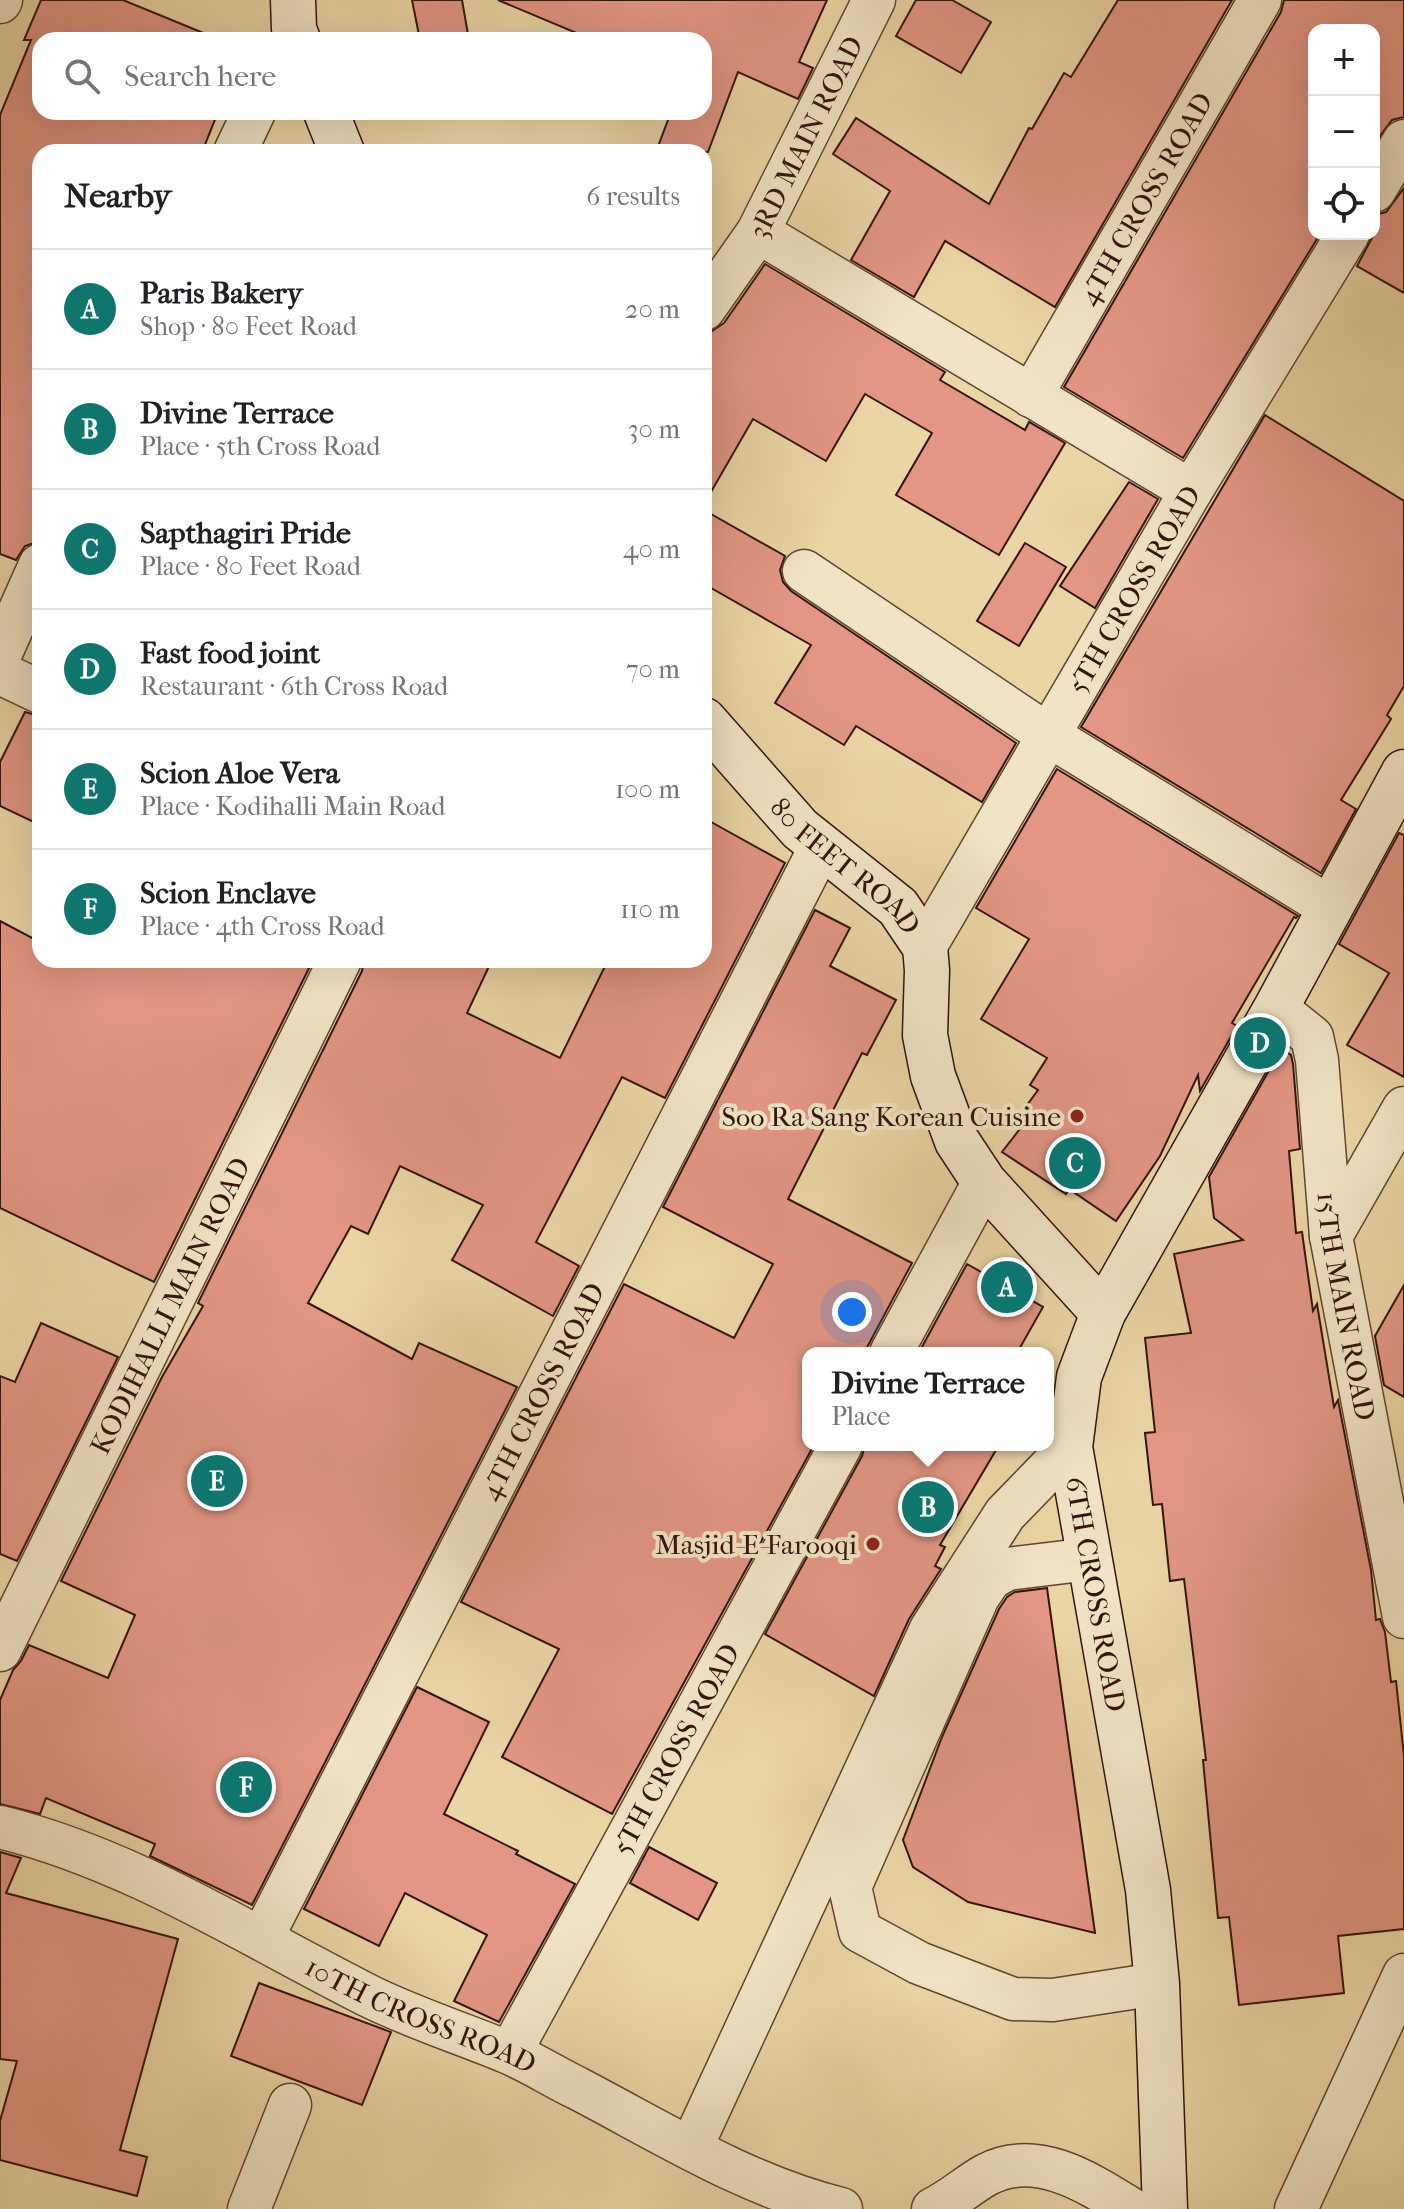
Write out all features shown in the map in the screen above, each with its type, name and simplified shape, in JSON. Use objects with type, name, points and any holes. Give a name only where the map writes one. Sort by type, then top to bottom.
[{"type":"street","name":"3RD MAIN ROAD","points":[[712,298],[758,232],[874,0]]},
{"type":"street","name":"4TH CROSS ROAD","points":[[1031,396],[1260,0]]},
{"type":"street","points":[[239,144],[250,120]]},
{"type":"street","points":[[329,120],[339,144]]},
{"type":"street","points":[[1380,181],[1404,141]]},
{"type":"street","points":[[758,232],[1191,491]]},
{"type":"street","name":"5TH CROSS ROAD","points":[[925,947],[1191,491],[1344,240]]},
{"type":"street","points":[[804,571],[1048,735],[1331,908]]},
{"type":"street","points":[[0,655],[10,602],[32,575]]},
{"type":"street","points":[[0,673],[32,688]]},
{"type":"street","name":"80 FEET ROAD","points":[[712,729],[774,802],[821,846],[898,907],[925,947],[925,1035],[933,1076],[957,1141],[984,1182],[1103,1313]]},
{"type":"street","name":"6TH CROSS ROAD","points":[[1165,2209],[1157,1984],[1145,1874],[1070,1447],[1079,1377],[1103,1313],[1276,1008],[1404,772]]},
{"type":"street","name":"4TH CROSS ROAD","points":[[262,1938],[821,846]]},
{"type":"street","name":"KODIHALLI MAIN ROAD","points":[[0,1650],[336,968]]},
{"type":"street","name":"15TH MAIN ROAD","points":[[1276,1008],[1312,1037],[1317,1060],[1331,1236],[1404,1617]]},
{"type":"street","points":[[1331,1236],[1404,1108]]},
{"type":"street","points":[[894,1347],[984,1182]]},
{"type":"street","points":[[691,2148],[931,1629],[1005,1514],[1070,1447]]},
{"type":"street","points":[[1379,1494],[1404,1450]]},
{"type":"street","name":"5TH CROSS ROAD","points":[[510,2053],[838,1451]]},
{"type":"street","points":[[1090,1559],[1007,1569],[990,1579],[978,1597],[850,1887],[860,1931],[919,1963],[1013,1999],[1053,2000],[1157,1984]]},
{"type":"street","name":"10TH CROSS ROAD","points":[[0,1827],[105,1862],[262,1938],[373,1998],[510,2053],[691,2148],[750,2195],[841,2209]]},
{"type":"street","points":[[1296,2209],[1404,1975]]},
{"type":"street","points":[[249,2209],[290,2105]]},
{"type":"street","points":[[933,2209],[1001,2168],[1026,2165],[1084,2180],[1131,2209]]},
{"type":"building","points":[[41,0],[123,0],[201,32],[32,32],[32,120],[215,120],[205,144],[32,144],[32,544],[25,546],[16,560],[0,554],[0,115],[31,40],[24,40]]},
{"type":"building","points":[[412,0],[462,0],[468,32],[418,32]]},
{"type":"building","points":[[498,0],[827,0],[799,62],[813,68],[798,99],[738,72],[711,144],[659,144],[668,120],[712,120],[712,32],[574,32]]},
{"type":"building","points":[[916,0],[952,0],[991,22],[961,73],[896,36]]},
{"type":"building","points":[[1118,0],[1232,0],[1055,307],[945,241],[914,297],[851,260],[890,191],[833,154],[856,118],[989,204],[1029,128],[1032,129],[1064,73],[1071,77]]},
{"type":"building","points":[[1284,0],[1404,0],[1404,117],[1392,120],[1380,136],[1380,24],[1308,24],[1308,240],[1316,240],[1183,458],[1064,387],[1281,12]]},
{"type":"building","points":[[1404,188],[1404,293],[1357,266],[1371,240],[1380,240],[1380,214],[1386,212]]},
{"type":"building","points":[[765,264],[945,372],[940,380],[1025,430],[1029,422],[1065,443],[999,555],[896,495],[932,433],[865,394],[826,461],[753,419],[712,490],[712,331],[724,323]]},
{"type":"building","points":[[1265,415],[1404,501],[1404,686],[1387,715],[1391,719],[1341,800],[1356,809],[1321,873],[1081,727]]},
{"type":"building","points":[[1129,482],[1158,499],[1095,608],[1060,586]]},
{"type":"building","points":[[712,515],[785,556],[780,570],[783,582],[791,591],[1016,743],[982,802],[856,726],[844,745],[775,703],[811,645],[712,589]]},
{"type":"building","points":[[1025,543],[1066,567],[1019,646],[977,621]]},
{"type":"building","points":[[25,712],[32,714],[32,821],[0,806],[0,762]]},
{"type":"building","points":[[1057,769],[1298,916],[1294,917],[1232,1023],[1237,1026],[1200,1091],[1198,1075],[1160,1156],[1116,1221],[1069,1189],[1066,1194],[1002,1152],[1026,1121],[1019,1116],[1038,1090],[1030,1085],[1047,1058],[981,1019],[1029,939],[976,908]]},
{"type":"building","points":[[712,822],[785,863],[665,1098],[622,1077],[536,1242],[579,1266],[553,1316],[452,1260],[483,1205],[400,1166],[368,1234],[351,1226],[308,1303],[412,1359],[419,1343],[517,1387],[252,1905],[150,1856],[155,1844],[46,1798],[40,1814],[0,1804],[0,1700],[13,1670],[29,1645],[108,1678],[135,1615],[61,1581],[162,1377],[203,1306],[198,1303],[363,968],[488,968],[467,1013],[560,1058],[604,968],[712,968]]},
{"type":"building","points":[[1399,833],[1404,835],[1404,1077],[1347,1045],[1389,973],[1339,944]]},
{"type":"building","points":[[815,910],[850,928],[830,966],[896,1000],[867,1055],[862,1053],[788,1199],[912,1263],[867,1347],[802,1347],[802,1451],[811,1451],[612,1814],[502,1757],[559,1649],[461,1602],[624,1284],[734,1338],[773,1264],[663,1207]]},
{"type":"building","points":[[0,921],[32,938],[32,968],[309,968],[154,1282],[0,1208]]},
{"type":"building","points":[[1281,1049],[1291,1055],[1293,1064],[1300,1149],[1289,1151],[1296,1233],[1302,1232],[1313,1311],[1317,1304],[1334,1407],[1338,1400],[1371,1570],[1376,1620],[1380,1619],[1385,1632],[1391,1682],[1396,1681],[1404,1756],[1404,1929],[1338,1936],[1344,1993],[1239,2005],[1229,1917],[1218,1918],[1203,1760],[1206,1760],[1184,1579],[1170,1581],[1162,1504],[1153,1505],[1145,1433],[1155,1432],[1145,1338],[1191,1333],[1174,1254],[1243,1240],[1214,1218],[1209,1177]]},
{"type":"building","points":[[967,1264],[1043,1307],[1020,1347],[922,1347]]},
{"type":"building","points":[[1404,1285],[1404,1397],[1384,1385],[1375,1336]]},
{"type":"building","points":[[41,1323],[118,1357],[17,1561],[0,1554],[0,1376],[15,1382]]},
{"type":"building","points":[[863,1451],[995,1451],[940,1545],[945,1547],[935,1566],[941,1569],[909,1619],[874,1696],[765,1634]]},
{"type":"building","points":[[1047,1588],[1095,1933],[968,1902],[913,1867],[903,1840],[942,1737],[999,1609],[1015,1592]]},
{"type":"building","points":[[417,1687],[489,1722],[444,1814],[575,1884],[499,2022],[454,2001],[487,1935],[405,1893],[379,1946],[304,1909]]},
{"type":"building","points":[[649,1847],[717,1883],[698,1920],[630,1883]]},
{"type":"building","points":[[0,1852],[21,1858],[6,1893],[178,1939],[120,2150],[147,2157],[137,2196],[0,2160],[0,2121],[17,2061],[0,2059]]},
{"type":"building","points":[[259,1983],[391,2032],[362,2105],[231,2056]]},
{"type":"place","name":"Fast food joint","points":[[1260,1043]]},
{"type":"place","name":"Soo Ra Sang Korean Cuisine","points":[[1077,1116]]},
{"type":"place","name":"Sapthagiri Pride","points":[[1075,1163]]},
{"type":"place","name":"Paris Bakery","points":[[1007,1287]]},
{"type":"place","name":"Scion Aloe Vera","points":[[217,1481]]},
{"type":"place","name":"Divine Terrace","points":[[928,1507]]},
{"type":"place","name":"Masjid-E-Farooqi","points":[[873,1544]]},
{"type":"place","name":"Scion Enclave","points":[[246,1787]]}]
